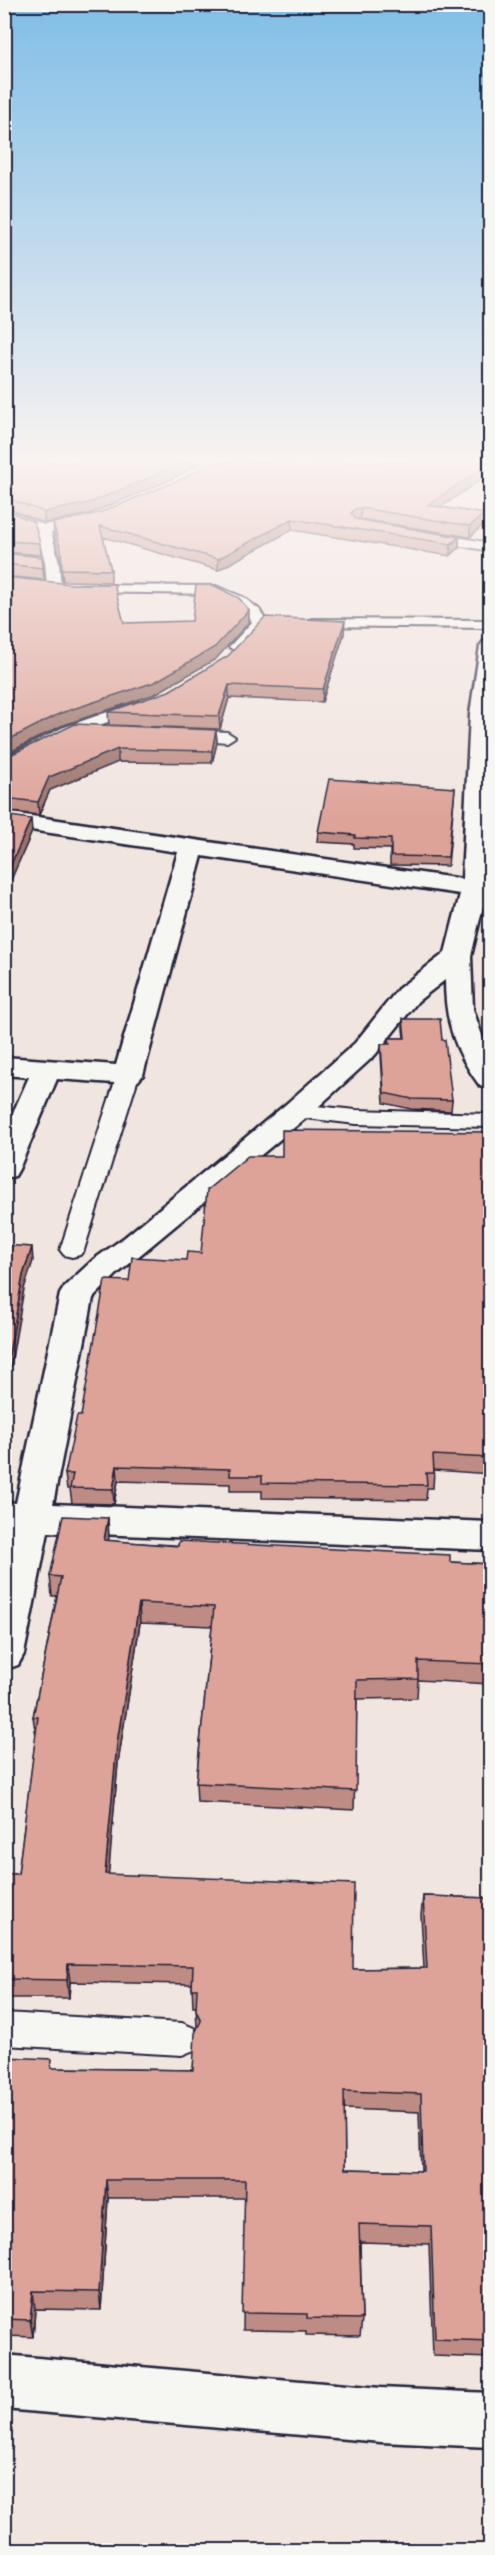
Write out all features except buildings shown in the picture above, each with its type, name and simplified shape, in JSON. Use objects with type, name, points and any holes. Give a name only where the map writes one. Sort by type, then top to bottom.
[{"type":"street","points":[[490,646],[481,714],[482,891],[458,956],[459,1009],[477,1062],[490,1080]]},
{"type":"street","points":[[4,819],[482,891]]},
{"type":"street","points":[[4,1066],[128,1075],[192,848]]},
{"type":"street","points":[[4,1654],[18,1516],[77,1294],[105,1267],[296,1111],[365,1049],[408,995],[458,956]]},
{"type":"street","points":[[6,1161],[47,1069]]},
{"type":"street","points":[[18,1516],[490,1536]]},
{"type":"street","points":[[4,2382],[381,2415],[490,2420]]},
{"type":"lane","points":[[48,581],[49,586],[216,590],[246,606],[266,622],[229,656]]},
{"type":"lane","points":[[294,622],[490,624]]},
{"type":"lane","points":[[4,765],[68,731],[151,702]]},
{"type":"lane","points":[[68,731],[114,733]]},
{"type":"lane","points":[[170,735],[227,737]]},
{"type":"lane","points":[[72,1250],[128,1075]]},
{"type":"lane","points":[[296,1111],[356,1117],[490,1121]]},
{"type":"lane","points":[[4,2029],[182,2039]]}]
